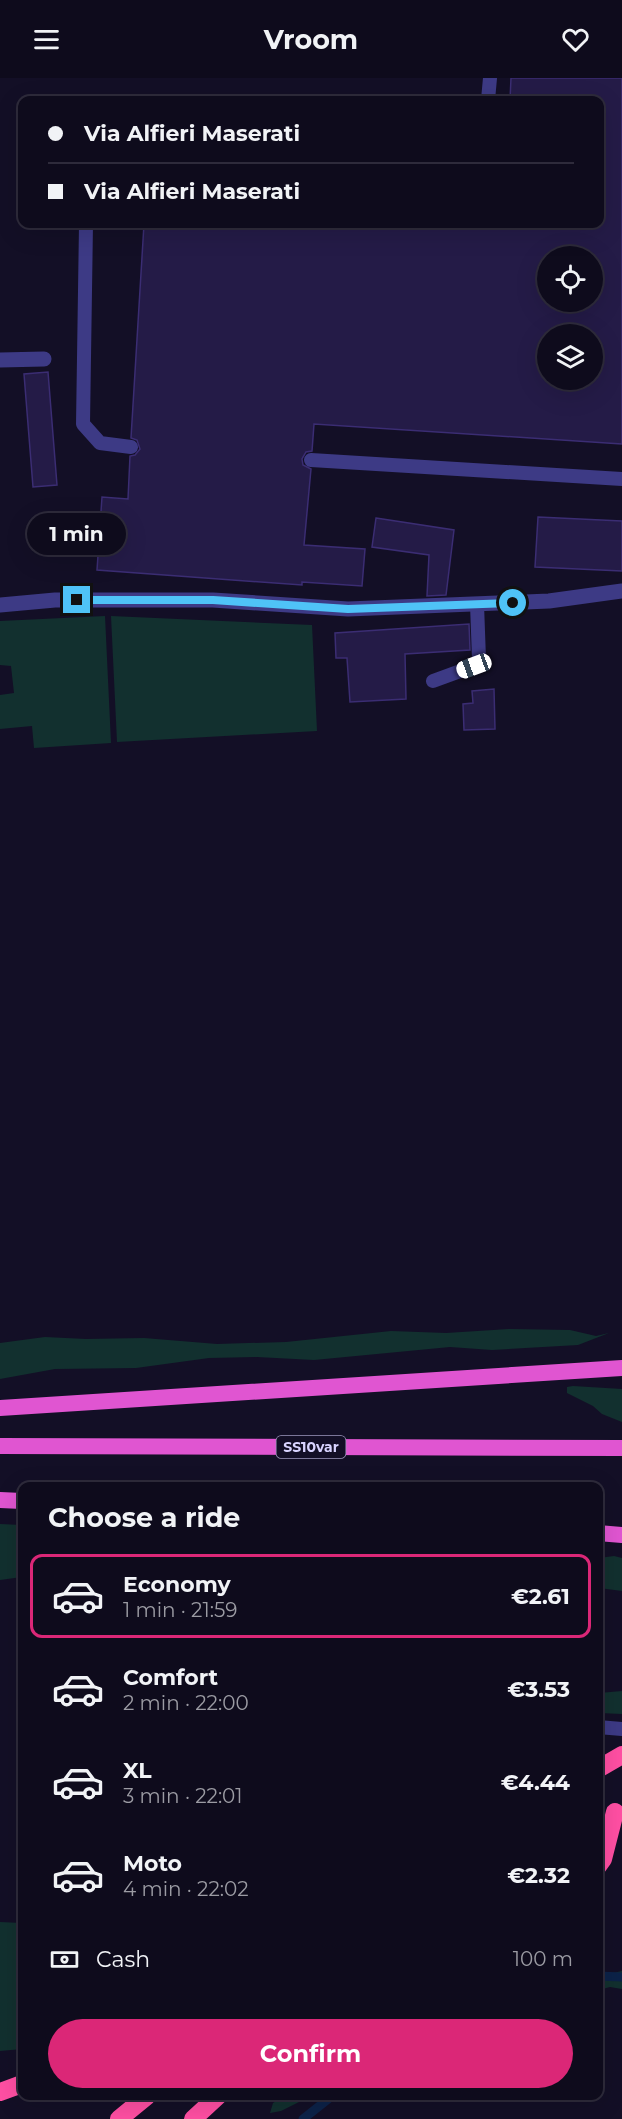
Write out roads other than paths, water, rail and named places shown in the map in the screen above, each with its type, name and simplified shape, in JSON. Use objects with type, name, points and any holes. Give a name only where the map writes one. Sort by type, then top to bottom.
[{"type":"highway","points":[[0,1408],[622,1368]]},
{"type":"highway","name":"SS10var","points":[[0,1446],[622,1448]]},
{"type":"highway","points":[[0,1500],[18,1501]]},
{"type":"highway","points":[[603,1533],[622,1535]]},
{"type":"highway","points":[[603,1766],[622,1755]]},
{"type":"highway","points":[[603,1820],[619,1810]]},
{"type":"highway","points":[[603,1859],[619,1810]]},
{"type":"highway","points":[[0,2092],[18,2085]]},
{"type":"highway","points":[[119,2119],[142,2100]]},
{"type":"highway","points":[[193,2119],[214,2100]]},
{"type":"street","points":[[0,360],[44,359]]},
{"type":"street","points":[[0,605],[55,600],[213,600],[348,609],[549,601],[622,591]]},
{"type":"lane","points":[[488,96],[490,78]]},
{"type":"lane","points":[[87,228],[83,424],[100,443],[131,447]]},
{"type":"lane","points":[[311,460],[622,479]]},
{"type":"lane","points":[[433,681],[474,666],[479,659],[477,604]]},
{"type":"lane","points":[[603,1727],[622,1729]]},
{"type":"waterway","points":[[603,1976],[622,1977]]},
{"type":"waterway","points":[[303,2119],[327,2100]]}]
